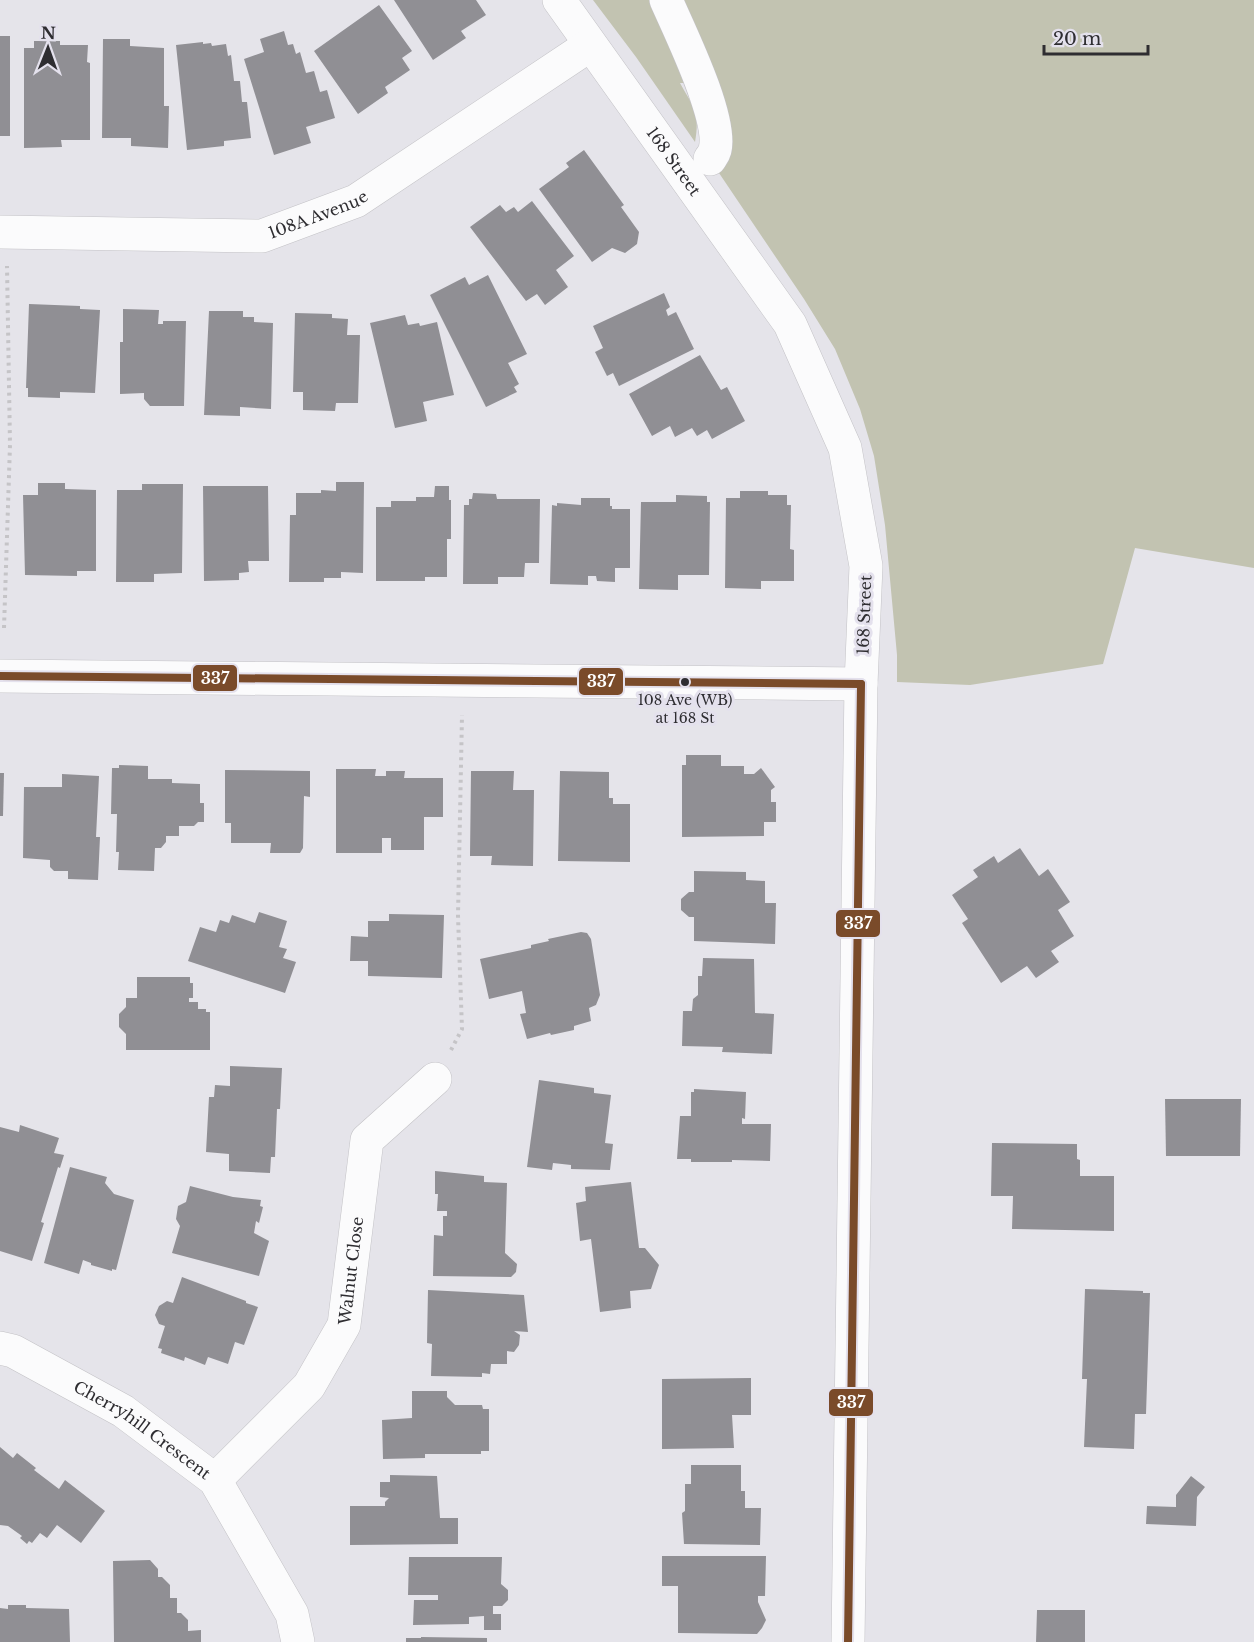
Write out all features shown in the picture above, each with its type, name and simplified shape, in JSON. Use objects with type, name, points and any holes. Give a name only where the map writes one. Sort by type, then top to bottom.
[{"type":"street","name":"168 Street","points":[[559,0],[790,324],[844,448],[866,566],[861,684],[848,1642]]},
{"type":"street","points":[[666,0],[702,83],[713,120],[715,150],[711,159]]},
{"type":"street","name":"108A Avenue","points":[[3,247],[262,236],[356,201],[590,45]]},
{"type":"street","points":[[0,676],[861,684]]},
{"type":"street","name":"Walnut Close","points":[[215,1480],[309,1386],[344,1326],[367,1140],[435,1079]]},
{"type":"street","name":"Cherryhill Crescent","points":[[0,1348],[13,1351],[123,1411],[215,1480],[292,1614],[298,1642]]},
{"type":"path","points":[[3,247],[10,445],[4,628]]},
{"type":"path","points":[[435,1079],[462,1029],[458,916],[462,714]]},
{"type":"green space","points":[[593,0],[1254,0],[1254,568],[1135,548],[1103,664],[970,685],[897,682],[897,655],[885,525],[874,456],[860,409],[835,349],[719,173],[732,141],[715,83],[680,83],[695,111],[697,124],[695,142]]},
{"type":"building","points":[[394,0],[476,0],[486,15],[461,31],[466,38],[433,60]]},
{"type":"building","points":[[379,5],[412,51],[402,58],[410,70],[385,87],[388,93],[358,114],[314,51]]},
{"type":"building","points":[[284,31],[288,45],[293,44],[296,54],[300,52],[306,73],[314,71],[320,92],[327,90],[335,118],[306,127],[311,143],[274,155],[244,59],[264,52],[260,39]]},
{"type":"building","points":[[0,36],[10,36],[10,136],[0,136]]},
{"type":"building","points":[[103,39],[130,39],[130,46],[164,48],[164,106],[169,106],[168,148],[131,146],[131,138],[102,138]]},
{"type":"building","points":[[34,41],[60,41],[60,45],[88,45],[90,140],[61,140],[62,147],[24,148],[24,48],[34,48]]},
{"type":"building","points":[[203,42],[203,44],[211,43],[212,46],[226,44],[228,56],[231,55],[234,81],[240,81],[242,102],[247,102],[251,138],[224,141],[224,146],[187,150],[176,45]]},
{"type":"building","points":[[584,150],[624,205],[621,207],[639,232],[637,244],[625,253],[612,248],[592,262],[539,189],[569,167],[566,163]]},
{"type":"building","points":[[532,201],[574,256],[556,270],[568,287],[545,305],[537,294],[526,301],[470,227],[500,205],[506,212],[514,207],[518,212]]},
{"type":"building","points":[[488,275],[527,354],[508,363],[519,384],[514,387],[517,392],[486,407],[430,295],[465,277],[469,285]]},
{"type":"building","points":[[664,293],[670,307],[666,310],[668,316],[676,312],[694,349],[619,386],[613,373],[607,376],[595,352],[603,348],[593,326]]},
{"type":"building","points":[[29,304],[80,306],[80,309],[100,310],[95,393],[60,392],[60,398],[28,397],[28,388],[26,388]]},
{"type":"building","points":[[123,309],[159,310],[158,324],[163,324],[163,321],[186,321],[184,406],[150,406],[144,399],[144,393],[120,394],[120,342],[123,342]]},
{"type":"building","points":[[209,311],[243,311],[243,317],[254,317],[254,322],[273,323],[271,409],[240,407],[240,416],[204,415]]},
{"type":"building","points":[[295,313],[332,314],[332,318],[348,319],[347,335],[360,335],[358,403],[336,403],[335,411],[303,410],[303,392],[293,392]]},
{"type":"building","points":[[405,315],[408,325],[419,323],[420,326],[437,322],[454,395],[423,402],[427,421],[395,428],[370,323]]},
{"type":"building","points":[[700,355],[721,390],[727,387],[745,421],[712,439],[707,430],[697,436],[692,428],[675,437],[670,426],[652,436],[629,394]]},
{"type":"building","points":[[336,482],[364,482],[363,573],[341,572],[341,578],[324,578],[324,582],[289,582],[290,515],[296,515],[296,493],[336,491]]},
{"type":"building","points":[[38,483],[65,483],[65,489],[96,490],[96,571],[77,571],[77,576],[25,575],[23,495],[38,495]]},
{"type":"building","points":[[142,484],[183,484],[182,573],[154,574],[154,582],[116,582],[117,490],[142,490]]},
{"type":"building","points":[[203,486],[268,486],[269,561],[248,561],[249,572],[239,573],[239,580],[204,581]]},
{"type":"building","points":[[435,486],[449,486],[449,500],[451,500],[451,539],[447,539],[447,577],[425,577],[425,581],[376,581],[376,507],[391,507],[391,501],[416,501],[416,497],[434,497]]},
{"type":"building","points":[[740,491],[768,491],[768,495],[787,495],[787,505],[791,505],[790,549],[794,550],[794,581],[761,581],[761,589],[725,588],[726,498],[740,498]]},
{"type":"building","points":[[473,493],[496,494],[497,499],[540,499],[539,563],[525,563],[524,577],[498,577],[498,584],[463,584],[464,505],[469,505],[469,499],[472,499]]},
{"type":"building","points":[[676,495],[707,496],[707,502],[710,502],[709,575],[678,575],[678,590],[639,589],[641,502],[676,502]]},
{"type":"building","points":[[581,498],[610,498],[612,509],[630,509],[630,568],[615,568],[615,582],[597,581],[596,576],[588,576],[588,585],[550,584],[552,505],[557,506],[557,503],[581,505]]},
{"type":"building","points":[[686,755],[721,755],[721,766],[744,766],[744,774],[754,774],[761,768],[775,787],[771,790],[771,802],[776,802],[776,822],[764,822],[764,836],[682,837],[682,765],[686,765]]},
{"type":"building","points":[[119,765],[148,766],[148,779],[172,779],[172,783],[200,784],[200,803],[204,803],[204,822],[198,822],[194,826],[179,826],[179,836],[166,836],[166,842],[161,848],[155,848],[154,871],[118,870],[117,814],[111,814],[112,768],[119,768]]},
{"type":"building","points":[[336,769],[376,769],[375,776],[386,776],[386,771],[405,771],[404,778],[443,778],[443,817],[424,817],[424,850],[391,850],[391,838],[382,838],[382,853],[336,853]]},
{"type":"building","points":[[225,770],[310,771],[310,797],[304,796],[303,848],[300,853],[270,853],[271,843],[231,843],[231,823],[225,823]]},
{"type":"building","points":[[471,771],[514,771],[513,790],[534,790],[533,866],[491,865],[492,856],[470,856]]},
{"type":"building","points":[[560,771],[609,772],[609,798],[613,798],[613,804],[630,804],[630,862],[558,861]]},
{"type":"building","points":[[0,773],[4,773],[3,816],[0,816]]},
{"type":"building","points":[[62,774],[99,776],[96,837],[100,837],[98,880],[68,879],[68,871],[54,871],[50,867],[50,860],[23,858],[24,787],[62,787]]},
{"type":"building","points":[[1020,848],[1039,876],[1048,869],[1070,902],[1058,910],[1074,936],[1051,951],[1059,962],[1036,978],[1027,966],[1001,983],[962,923],[968,919],[952,895],[978,877],[973,870],[994,856],[998,863]]},
{"type":"building","points":[[694,871],[746,872],[746,880],[765,881],[765,903],[776,903],[775,944],[694,941],[694,917],[689,917],[681,910],[681,899],[689,892],[694,892]]},
{"type":"building","points":[[259,912],[287,921],[279,947],[287,949],[283,958],[296,962],[285,993],[188,961],[200,927],[216,932],[220,920],[229,923],[232,915],[255,923]]},
{"type":"building","points":[[389,914],[444,915],[442,978],[368,976],[368,961],[350,961],[351,936],[368,937],[368,921],[389,921]]},
{"type":"building","points":[[581,932],[587,933],[591,939],[600,995],[596,1005],[589,1008],[591,1021],[574,1026],[574,1030],[527,1039],[520,1014],[526,1013],[522,991],[489,999],[480,959],[531,948],[531,945],[549,941],[548,939]]},
{"type":"building","points":[[703,958],[754,959],[755,1013],[774,1014],[772,1054],[722,1052],[723,1047],[682,1046],[683,1011],[692,1011],[693,999],[698,995],[698,976],[702,976]]},
{"type":"building","points":[[137,977],[190,977],[190,983],[193,983],[193,998],[189,998],[189,1002],[198,1002],[198,1009],[206,1009],[206,1012],[210,1012],[210,1050],[126,1050],[126,1034],[119,1027],[119,1014],[126,1007],[126,998],[137,998]]},
{"type":"building","points":[[230,1066],[282,1068],[275,1157],[271,1157],[270,1173],[229,1171],[229,1154],[206,1152],[209,1097],[214,1097],[215,1085],[230,1086]]},
{"type":"building","points":[[539,1080],[594,1088],[594,1093],[611,1095],[605,1143],[613,1144],[610,1170],[571,1169],[571,1165],[553,1163],[552,1170],[527,1167]]},
{"type":"building","points":[[694,1089],[746,1092],[745,1119],[742,1118],[742,1124],[771,1124],[770,1161],[691,1162],[691,1159],[677,1159],[680,1116],[691,1116],[691,1092],[694,1092]]},
{"type":"building","points":[[1165,1099],[1241,1099],[1240,1156],[1166,1156]]},
{"type":"building","points":[[20,1125],[59,1138],[54,1153],[64,1155],[41,1222],[44,1223],[32,1261],[0,1251],[0,1127],[19,1132]]},
{"type":"building","points":[[992,1143],[1077,1144],[1080,1176],[1114,1176],[1114,1231],[1012,1229],[1013,1196],[991,1196]]},
{"type":"building","points":[[70,1167],[107,1177],[105,1183],[114,1194],[134,1200],[116,1270],[91,1265],[83,1260],[79,1274],[44,1263]]},
{"type":"building","points":[[435,1171],[484,1176],[484,1182],[507,1183],[505,1253],[517,1264],[516,1272],[511,1277],[433,1276],[434,1235],[443,1236],[443,1216],[447,1216],[447,1211],[437,1211],[438,1194],[435,1194]]},
{"type":"building","points":[[631,1182],[639,1248],[645,1248],[659,1265],[651,1289],[630,1291],[631,1308],[600,1312],[591,1239],[580,1241],[576,1203],[586,1201],[585,1187]]},
{"type":"building","points":[[190,1186],[233,1197],[261,1200],[260,1206],[263,1207],[259,1223],[256,1221],[254,1233],[269,1241],[259,1276],[172,1253],[180,1226],[176,1219],[178,1206],[186,1202]]},
{"type":"building","points":[[182,1277],[258,1307],[244,1345],[235,1342],[228,1364],[208,1357],[205,1365],[185,1357],[184,1361],[161,1353],[162,1349],[158,1348],[165,1326],[159,1324],[155,1315],[159,1306],[167,1301],[173,1303]]},
{"type":"building","points":[[1085,1289],[1150,1293],[1146,1414],[1135,1414],[1134,1449],[1084,1447],[1087,1379],[1082,1379]]},
{"type":"building","points":[[428,1290],[524,1295],[528,1332],[514,1331],[520,1335],[519,1345],[514,1352],[507,1351],[507,1364],[491,1364],[490,1374],[482,1373],[482,1377],[431,1376],[432,1344],[427,1343]]},
{"type":"building","points":[[751,1378],[751,1415],[732,1415],[734,1448],[662,1449],[662,1379]]},
{"type":"building","points":[[412,1391],[447,1391],[447,1397],[455,1405],[482,1405],[483,1409],[489,1409],[489,1451],[481,1451],[481,1454],[425,1454],[425,1458],[383,1459],[382,1420],[412,1418]]},
{"type":"building","points":[[0,1447],[13,1458],[17,1453],[36,1468],[34,1470],[59,1489],[65,1480],[105,1511],[81,1543],[57,1525],[47,1538],[40,1533],[32,1543],[29,1541],[27,1544],[20,1538],[22,1536],[8,1526],[0,1525]]},
{"type":"building","points":[[691,1465],[741,1465],[741,1491],[745,1491],[745,1508],[761,1508],[760,1545],[684,1544],[682,1513],[685,1511],[685,1484],[691,1484]]},
{"type":"building","points":[[390,1475],[437,1476],[440,1518],[458,1518],[458,1544],[350,1545],[350,1506],[385,1506],[389,1498],[380,1497],[380,1482],[390,1482]]},
{"type":"building","points":[[1191,1476],[1205,1487],[1197,1497],[1196,1526],[1146,1524],[1147,1506],[1176,1507],[1176,1495]]},
{"type":"building","points":[[662,1556],[766,1556],[765,1596],[758,1596],[758,1602],[766,1620],[762,1628],[757,1634],[678,1633],[678,1586],[662,1586]]},
{"type":"building","points":[[409,1557],[502,1557],[501,1584],[508,1590],[508,1600],[502,1606],[493,1606],[493,1614],[501,1614],[501,1630],[484,1630],[484,1616],[469,1617],[469,1624],[413,1625],[414,1600],[438,1600],[438,1595],[408,1595]]},
{"type":"building","points":[[150,1560],[158,1569],[158,1577],[162,1577],[170,1585],[170,1598],[177,1598],[177,1613],[181,1613],[188,1620],[188,1631],[201,1630],[201,1642],[114,1642],[113,1561]]},
{"type":"building","points":[[8,1605],[26,1605],[26,1608],[69,1609],[70,1642],[0,1642],[0,1608],[8,1609]]},
{"type":"building","points":[[1037,1610],[1085,1610],[1085,1642],[1036,1642]]},
{"type":"building","points":[[406,1638],[487,1638],[487,1642],[406,1642]]},
{"type":"transit line","name":"337","points":[[0,676],[861,684]]},
{"type":"transit line","name":"337","points":[[848,1642],[861,684]]},
{"type":"place","name":"108 Ave (WB) at 168 St","points":[[685,682]]}]
